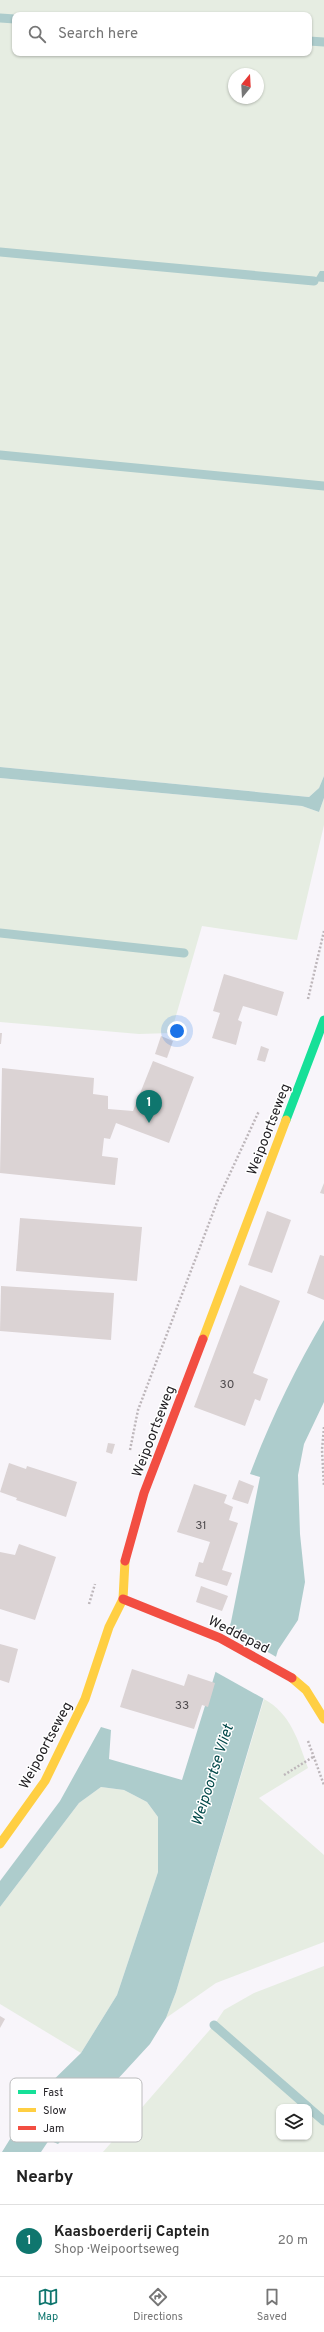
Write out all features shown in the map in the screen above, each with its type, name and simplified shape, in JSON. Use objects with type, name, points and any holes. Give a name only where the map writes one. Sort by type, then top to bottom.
[{"type":"street","name":"Weipoortseweg","points":[[0,1844],[45,1781],[66,1741],[85,1699],[109,1627],[123,1598],[123,1566],[144,1493],[324,1020]]},
{"type":"street","name":"Weddepad","points":[[123,1598],[220,1638],[286,1674],[297,1681],[306,1690],[324,1718]]},
{"type":"path","points":[[324,1427],[322,1450],[324,1486]]},
{"type":"path","points":[[284,1775],[313,1758]]},
{"type":"shaded area","points":[[0,0],[324,0],[324,776],[319,788],[309,797],[0,767]]},
{"type":"shaded area","points":[[0,778],[302,806],[319,812],[324,798],[324,825],[297,940],[202,926],[171,1033],[139,1034],[0,1022]]},
{"type":"shaded area","points":[[264,1699],[281,1712],[287,1720],[297,1738],[308,1768],[259,1798],[324,1855],[324,1942],[216,1983],[166,2018],[176,1992]]},
{"type":"shaded area","points":[[101,1787],[124,1790],[147,1802],[158,1817],[158,1872],[117,1995],[81,2053],[0,2004],[0,1907],[79,1803]]},
{"type":"shaded area","points":[[324,1966],[324,2152],[103,2152],[112,2142],[142,2142],[142,2107],[214,2025],[224,2010],[254,1993]]},
{"type":"water","points":[[320,271],[324,271],[324,282],[314,281]]},
{"type":"water","points":[[0,767],[309,797],[319,788],[324,776],[324,798],[319,812],[302,806],[0,778]]},
{"type":"water","name":"Weipoortse Vliet","points":[[324,1320],[324,1402],[304,1444],[298,1475],[300,1534],[305,1582],[298,1620],[278,1650],[176,1992],[166,2018],[150,2044],[119,2078],[55,2078],[81,2053],[117,1995],[158,1872],[158,1817],[147,1802],[124,1790],[101,1787],[79,1803],[0,1907],[0,1881],[60,1801],[101,1727],[111,1730],[109,1759],[182,1780],[231,1622],[260,1477],[250,1474],[266,1434],[303,1357]]},
{"type":"water","points":[[10,2139],[10,2142],[48,2142],[41,2152],[2,2152]]},
{"type":"pier","points":[[227,1628],[278,1658],[266,1700],[214,1671]]},
{"type":"building","points":[[224,974],[284,992],[277,1016],[243,1006],[238,1020],[242,1022],[236,1045],[212,1038],[220,1013],[213,1011]]},
{"type":"building","points":[[0,1033],[2,1033],[1,1044],[0,1044]]},
{"type":"building","points":[[161,1036],[173,1041],[167,1058],[155,1054]]},
{"type":"building","points":[[261,1046],[269,1049],[265,1062],[257,1060]]},
{"type":"building","points":[[153,1061],[194,1077],[169,1143],[116,1123],[110,1139],[104,1138],[102,1156],[118,1158],[115,1185],[0,1173],[2,1068],[94,1078],[93,1094],[108,1096],[108,1109],[133,1111]]},
{"type":"building","points":[[324,1183],[324,1194],[320,1193]]},
{"type":"building","points":[[267,1211],[291,1220],[272,1273],[248,1265]]},
{"type":"building","points":[[20,1218],[142,1227],[137,1281],[16,1271]]},
{"type":"building","points":[[320,1255],[324,1256],[324,1300],[307,1293]]},
{"type":"building","points":[[240,1285],[280,1301],[253,1373],[268,1379],[260,1401],[255,1399],[245,1426],[194,1407]]},
{"type":"building","points":[[1,1286],[114,1293],[111,1340],[0,1331]]},
{"type":"building","points":[[108,1443],[115,1444],[112,1454],[106,1452]]},
{"type":"building","points":[[9,1463],[26,1469],[27,1466],[77,1482],[66,1517],[16,1500],[17,1498],[0,1492]]},
{"type":"building","points":[[239,1480],[254,1486],[248,1504],[232,1499]]},
{"type":"building","points":[[194,1484],[227,1495],[224,1503],[233,1507],[229,1520],[238,1523],[222,1570],[232,1573],[227,1586],[195,1576],[199,1562],[203,1563],[210,1542],[177,1532]]},
{"type":"building","points":[[19,1544],[56,1557],[35,1620],[0,1609],[0,1552],[15,1555]]},
{"type":"building","points":[[201,1586],[228,1596],[222,1611],[196,1602]]},
{"type":"building","points":[[0,1644],[18,1649],[9,1683],[0,1680]]},
{"type":"building","points":[[132,1669],[184,1686],[188,1674],[215,1683],[208,1707],[202,1705],[194,1729],[120,1707]]},
{"type":"building","points":[[0,2016],[5,2019],[0,2028]]},
{"type":"waterway","points":[[0,18],[12,19]]},
{"type":"waterway","points":[[312,41],[324,42]]},
{"type":"waterway","points":[[0,252],[314,281]]},
{"type":"waterway","points":[[0,455],[324,486]]},
{"type":"waterway","points":[[0,933],[184,953]]},
{"type":"waterway","points":[[214,2025],[305,2104]]},
{"type":"waterway","points":[[312,2111],[324,2121]]},
{"type":"traffic: fast","points":[[286,1120],[324,1020]]},
{"type":"traffic: slow","points":[[203,1339],[286,1120]]},
{"type":"traffic: slow","points":[[0,1844],[45,1781],[85,1699],[109,1627],[123,1599],[125,1561]]},
{"type":"traffic: slow","points":[[292,1678],[306,1690],[324,1719]]},
{"type":"traffic: jam","points":[[125,1561],[144,1493],[203,1339]]},
{"type":"traffic: jam","points":[[123,1599],[220,1638],[292,1678]]},
{"type":"place","name":"Kaasboerderij Captein","points":[[149,1123]]}]
